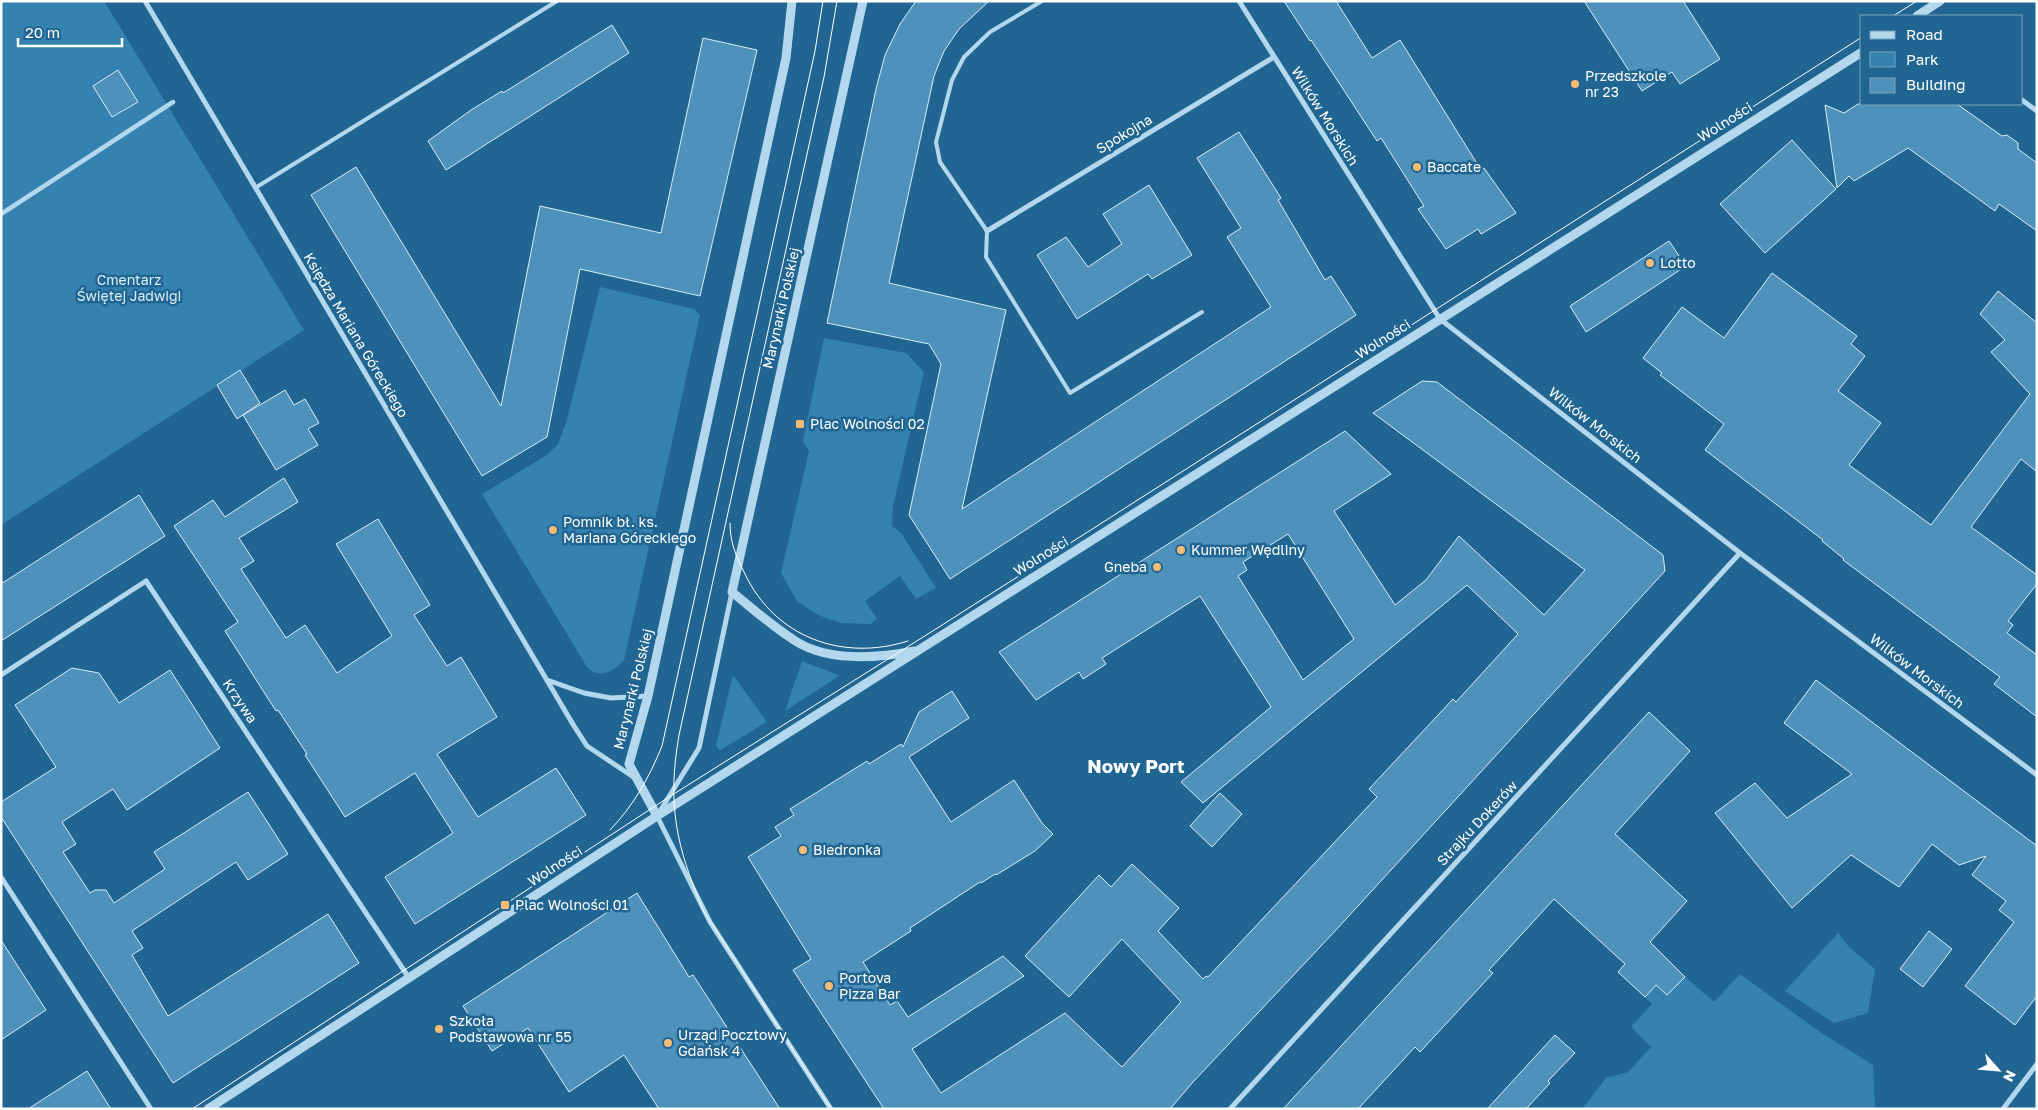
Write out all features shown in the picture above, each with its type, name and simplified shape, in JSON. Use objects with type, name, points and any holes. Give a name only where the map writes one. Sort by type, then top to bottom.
[{"type":"street","name":"Księdza Mariana Góreckiego","points":[[145,1],[587,746],[638,779]]},
{"type":"street","name":"Marynarki Polskiej","points":[[657,816],[629,764],[648,696],[786,58],[792,1]]},
{"type":"street","name":"Marynarki Polskiej","points":[[657,816],[699,748],[863,1]]},
{"type":"street","name":"Wilków Morskich","points":[[1239,1],[1440,319],[1740,553],[2037,775]]},
{"type":"street","points":[[1920,15],[1940,1]]},
{"type":"street","name":"Wolności","points":[[208,1109],[657,816],[1860,53]]},
{"type":"street","name":"Spokojna","points":[[987,231],[1274,56]]},
{"type":"street","points":[[2023,101],[2037,111]]},
{"type":"street","points":[[1,214],[173,102]]},
{"type":"street","name":"Strajku Dokerów","points":[[1230,1109],[1740,553]]},
{"type":"street","name":"Krzywa","points":[[1,675],[146,581],[409,978]]},
{"type":"street","name":"Wolności","points":[[732,592],[798,642],[820,651],[848,656],[895,655],[920,650]]},
{"type":"street","points":[[547,680],[584,693],[610,698],[648,696]]},
{"type":"street","points":[[657,816],[710,922],[831,1109]]},
{"type":"street","points":[[1,877],[151,1109]]},
{"type":"street","points":[[2003,1109],[2037,1064]]},
{"type":"lane","points":[[256,188],[557,1]]},
{"type":"lane","points":[[1042,1],[990,32],[964,57],[952,80],[936,142],[940,162],[987,231],[986,257],[1070,393],[1202,312]]},
{"type":"green space","name":"Cmentarz Świętej Jadwigi","points":[[1,1],[104,1],[304,330],[1,525]]},
{"type":"green space","points":[[600,287],[694,309],[700,315],[624,660],[616,668],[607,672],[597,673],[587,667],[482,494],[547,455],[558,444],[566,423]]},
{"type":"green space","points":[[824,338],[906,353],[924,372],[893,506],[892,526],[901,533],[936,588],[916,599],[900,576],[865,601],[877,619],[871,624],[841,623],[818,615],[797,601],[781,573],[809,451],[803,441]]},
{"type":"green space","points":[[802,661],[838,675],[785,711]]},
{"type":"green space","points":[[733,675],[767,722],[719,750],[716,745]]},
{"type":"green space","points":[[1838,933],[1849,947],[1875,969],[1868,1013],[1834,1023],[1785,991]]},
{"type":"green space","points":[[1740,974],[1820,1032],[1873,1065],[1875,1109],[1582,1109],[1606,1078],[1628,1072],[1651,1047],[1631,1027],[1652,1004],[1645,997],[1656,985],[1667,995],[1685,977],[1714,1002]]},
{"type":"building","points":[[916,1],[989,1],[959,29],[944,51],[934,76],[889,283],[1006,310],[962,509],[1271,307],[1227,237],[1241,228],[1197,158],[1239,132],[1281,198],[1278,200],[1325,280],[1331,276],[1356,315],[950,579],[909,515],[941,364],[929,344],[827,323],[876,89],[885,55],[900,24]]},
{"type":"building","points":[[1284,1],[1336,1],[1372,58],[1400,40],[1481,170],[1484,168],[1516,213],[1481,234],[1478,229],[1446,249],[1418,209],[1424,206],[1381,138],[1377,141]]},
{"type":"building","points":[[1584,1],[1683,1],[1720,59],[1680,84],[1672,72],[1642,91]]},
{"type":"building","points":[[612,25],[629,53],[446,170],[428,141],[471,110],[502,91],[503,93]]},
{"type":"building","points":[[703,38],[757,50],[700,296],[580,269],[547,437],[482,476],[311,195],[356,167],[501,406],[540,206],[661,233]]},
{"type":"building","points":[[118,70],[138,102],[112,117],[93,86]]},
{"type":"building","points":[[1858,104],[1958,105],[2002,136],[2007,135],[2018,143],[2018,149],[2037,163],[2037,231],[1999,204],[1995,211],[1908,148],[1854,181],[1849,176],[1837,188],[1825,105],[1844,113]]},
{"type":"building","points":[[1792,140],[1836,189],[1765,253],[1720,204]]},
{"type":"building","points":[[1149,185],[1192,255],[1152,279],[1148,274],[1077,319],[1037,255],[1066,237],[1088,267],[1122,244],[1103,214]]},
{"type":"building","points":[[1669,241],[1686,266],[1586,332],[1570,306]]},
{"type":"building","points":[[1772,273],[1857,336],[1851,344],[1865,356],[1838,391],[1881,423],[1849,465],[1931,525],[2030,394],[1991,352],[2005,340],[1980,314],[1998,291],[2037,323],[2037,472],[2021,459],[1971,527],[2037,575],[2037,584],[2008,621],[2013,625],[2007,633],[2037,655],[2037,717],[1994,684],[2000,677],[1843,560],[1823,540],[1705,450],[1724,424],[1660,375],[1662,373],[1643,358],[1682,307],[1724,338]]},
{"type":"building","points":[[240,370],[260,403],[237,419],[217,385]]},
{"type":"building","points":[[1422,381],[1437,382],[1663,555],[1665,571],[1170,1109],[884,1109],[793,970],[811,959],[748,857],[781,836],[775,827],[794,815],[790,809],[867,761],[869,764],[901,744],[903,747],[919,712],[952,691],[969,718],[909,757],[951,822],[1014,780],[1042,823],[1053,834],[1035,851],[996,875],[980,882],[910,928],[911,931],[863,962],[890,1005],[897,1001],[908,1017],[1003,956],[1024,976],[912,1049],[941,1093],[1065,1013],[1122,1067],[1181,1002],[1122,939],[1069,997],[1025,956],[1099,875],[1111,887],[1132,864],[1179,908],[1158,931],[1203,979],[1206,976],[1208,977],[1377,797],[1369,789],[1453,699],[1456,702],[1518,634],[1467,585],[1203,803],[1181,782],[1271,707],[1200,596],[1102,658],[1106,664],[1083,679],[1079,672],[1036,700],[999,652],[1345,431],[1391,474],[1334,511],[1395,605],[1426,580],[1459,536],[1544,615],[1585,570],[1373,413]],"holes":[[[1288,534],[1354,639],[1303,680],[1238,576],[1247,570],[1243,562]]]},
{"type":"building","points":[[285,390],[294,405],[305,399],[319,423],[308,429],[318,445],[276,470],[243,415]]},
{"type":"building","points":[[284,478],[298,502],[239,538],[254,561],[241,569],[286,638],[305,625],[337,673],[392,636],[336,544],[378,519],[430,605],[414,615],[447,666],[461,657],[497,717],[437,754],[478,817],[556,768],[586,815],[415,924],[385,877],[453,833],[415,773],[345,817],[305,755],[307,754],[278,710],[276,711],[225,631],[238,622],[174,526],[213,500],[225,517]]},
{"type":"building","points":[[139,495],[165,536],[1,641],[1,584]]},
{"type":"building","points":[[72,668],[99,673],[119,703],[170,670],[220,748],[127,810],[113,789],[62,822],[76,844],[63,852],[90,893],[95,890],[106,890],[114,903],[165,869],[154,852],[248,792],[288,854],[248,880],[236,862],[132,931],[143,948],[132,955],[168,1016],[328,914],[359,963],[173,1083],[1,817],[1,802],[56,767],[15,705]]},
{"type":"building","points":[[1816,680],[2037,846],[2037,996],[2015,1025],[1965,986],[2014,922],[1999,910],[2006,901],[1972,875],[1986,856],[1959,865],[1932,844],[1899,887],[1851,855],[1792,908],[1715,813],[1755,783],[1787,818],[1852,774],[1784,723]]},
{"type":"building","points":[[1649,712],[1690,751],[1615,834],[1687,901],[1650,942],[1685,977],[1667,995],[1656,985],[1645,997],[1618,972],[1625,964],[1554,899],[1489,970],[1493,973],[1420,1052],[1415,1047],[1358,1109],[1283,1109]]},
{"type":"building","points":[[1220,793],[1242,814],[1212,847],[1190,826]]},
{"type":"building","points":[[637,893],[689,977],[693,975],[780,1109],[659,1109],[624,1055],[569,1092],[528,1028],[492,1051],[463,1006]]},
{"type":"building","points":[[1929,931],[1952,949],[1923,987],[1900,969]]},
{"type":"building","points":[[1,940],[46,1010],[1,1040]]},
{"type":"building","points":[[1555,1035],[1575,1053],[1548,1081],[1550,1083],[1526,1109],[1487,1109]]},
{"type":"building","points":[[87,1071],[111,1109],[28,1109]]},
{"type":"tram line","points":[[610,830],[640,791],[662,746],[815,51],[823,1]]},
{"type":"tram line","points":[[831,1109],[703,910],[680,845],[674,804],[674,783],[679,735],[824,77],[837,1]]},
{"type":"tram line","points":[[1895,15],[1917,1]]},
{"type":"tram line","points":[[192,1109],[669,797],[939,627],[1860,38]]},
{"type":"tram line","points":[[730,523],[732,543],[745,574],[758,596],[774,614],[792,628],[813,639],[835,646],[883,647],[908,641]]},
{"type":"place","name":"Przedszkole nr 23","points":[[1575,84]]},
{"type":"place","name":"Baccate","points":[[1417,167]]},
{"type":"place","name":"Lotto","points":[[1650,263]]},
{"type":"place","name":"Plac Wolności 02","points":[[800,424]]},
{"type":"place","name":"Pomnik bł. ks. Mariana Góreckiego","points":[[553,530]]},
{"type":"place","name":"Kummer Wędliny","points":[[1181,550]]},
{"type":"place","name":"Gneba","points":[[1157,567]]},
{"type":"place","name":"Biedronka","points":[[803,850]]},
{"type":"place","name":"Plac Wolności 01","points":[[505,905]]},
{"type":"place","name":"Portova Pizza Bar","points":[[829,986]]},
{"type":"place","name":"Szkoła Podstawowa nr 55","points":[[439,1029]]},
{"type":"place","name":"Urząd Pocztowy Gdańsk 4","points":[[668,1043]]},
{"type":"district","name":"Nowy Port","points":[[1136,766]]}]
